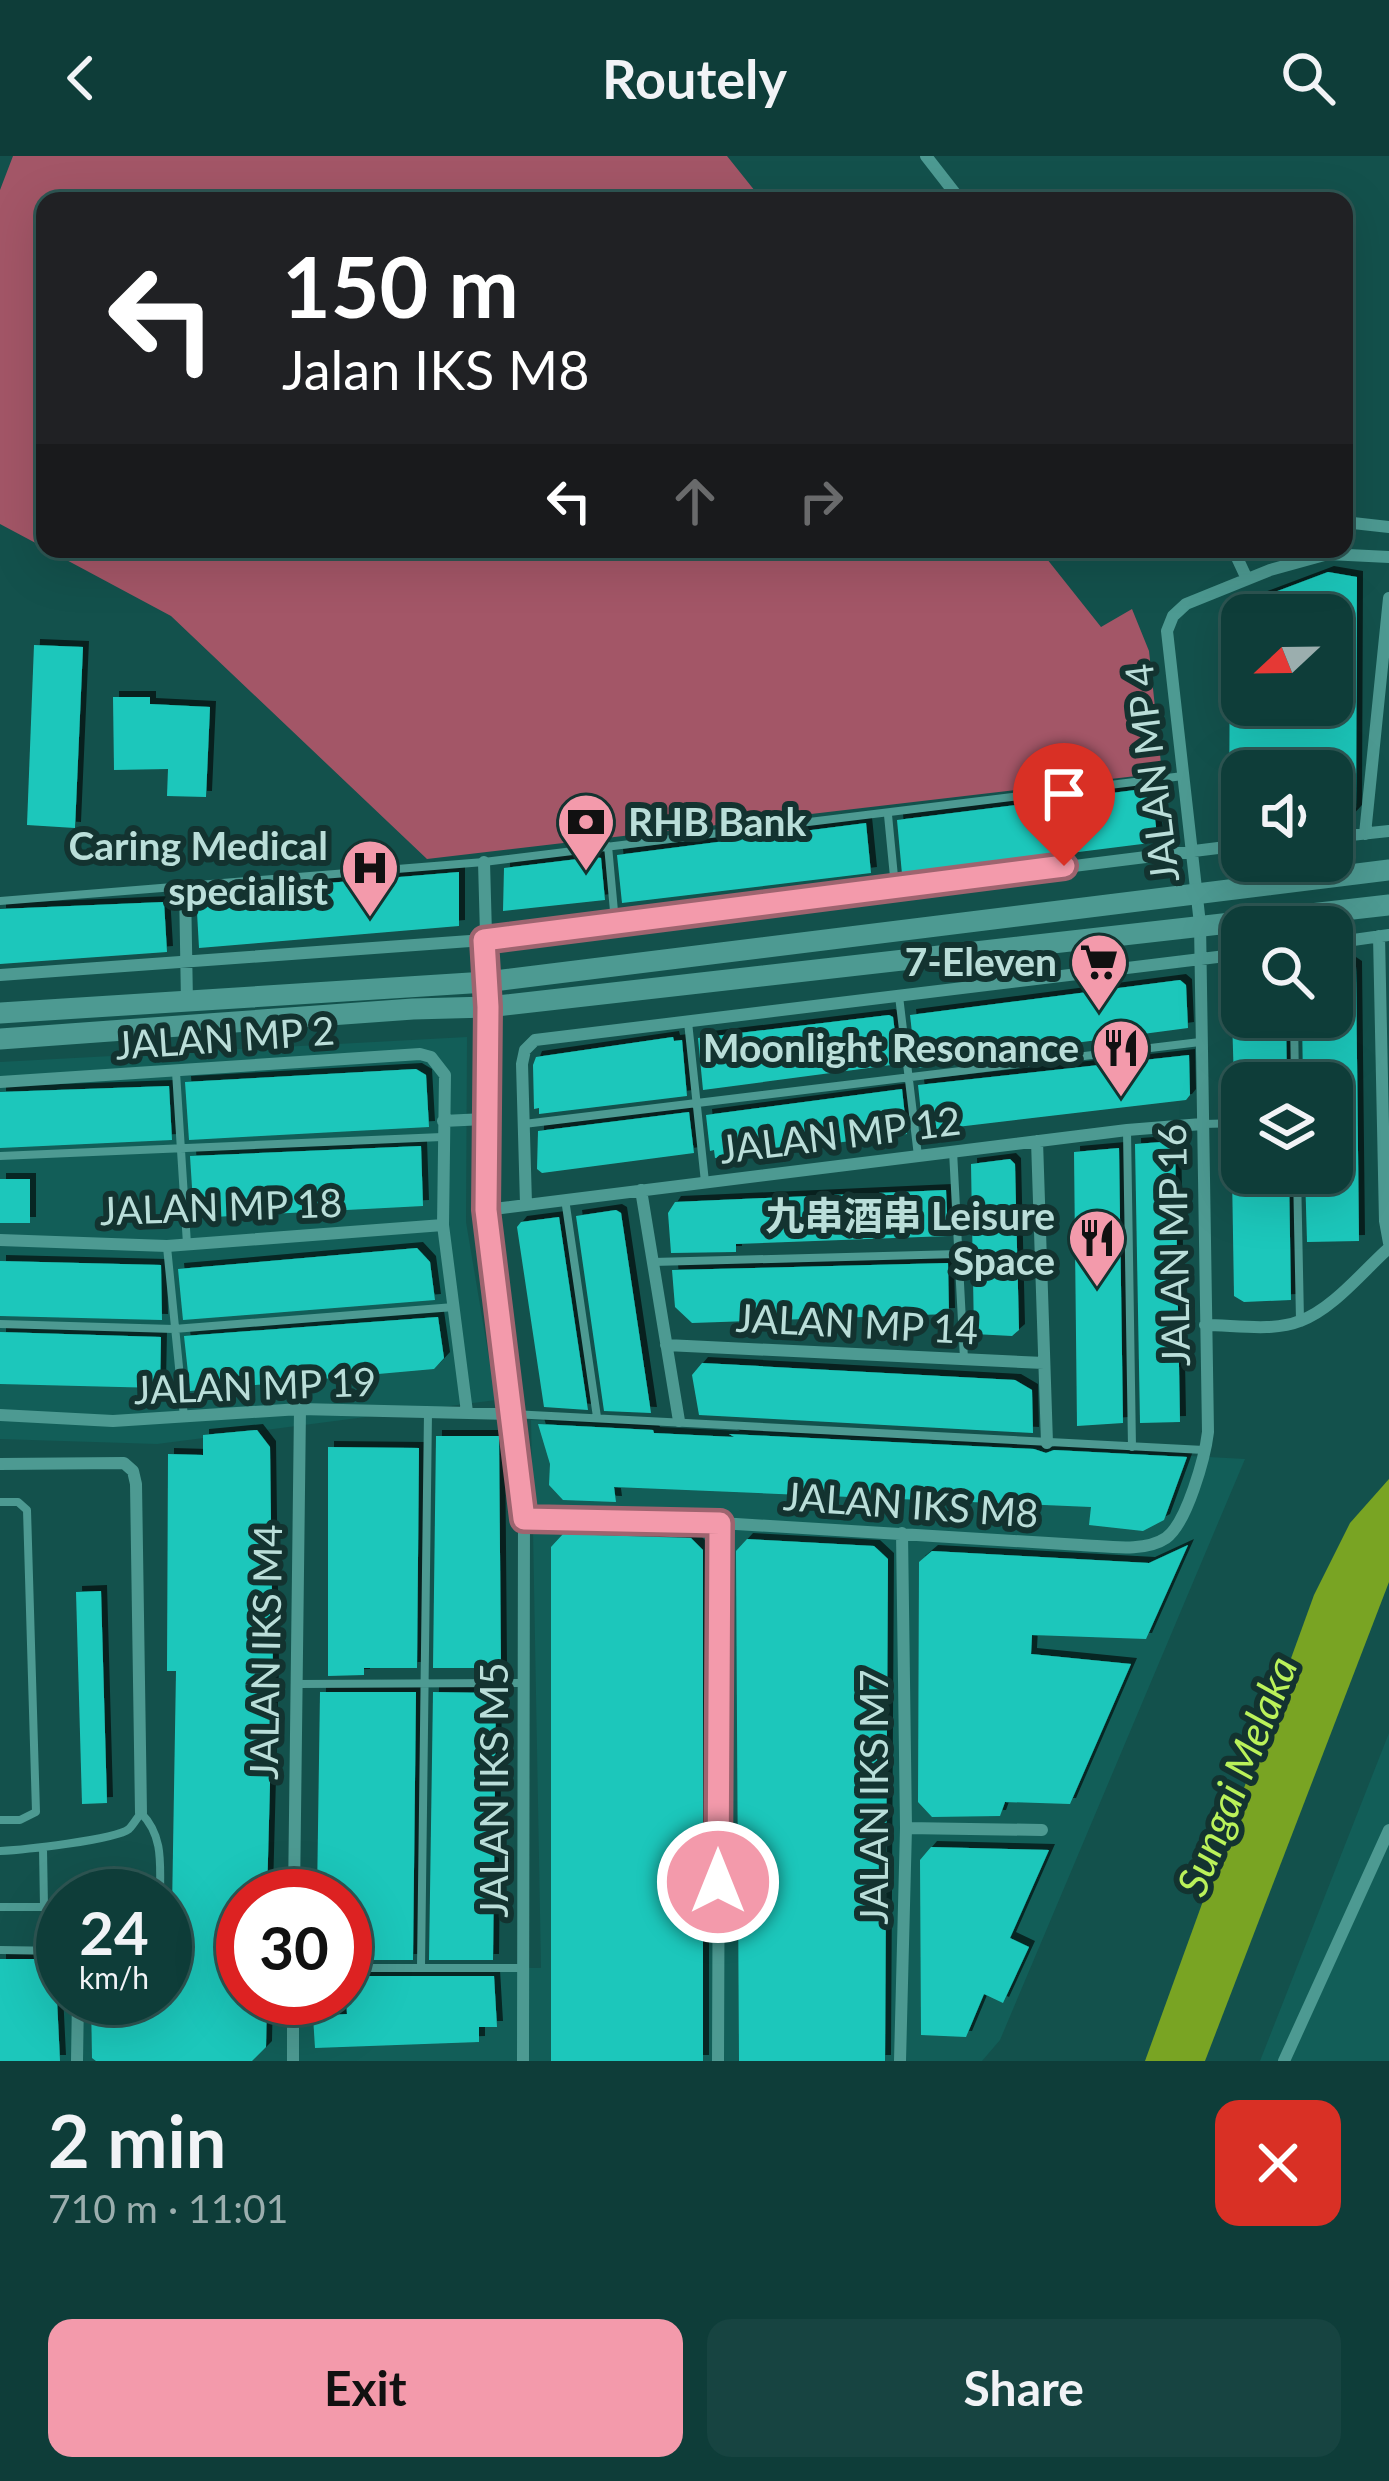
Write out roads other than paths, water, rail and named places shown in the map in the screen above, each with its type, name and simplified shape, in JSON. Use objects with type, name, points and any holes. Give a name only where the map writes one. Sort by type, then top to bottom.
[{"type":"main road","points":[[0,1013],[486,982],[1389,870]]},
{"type":"main road","points":[[0,1039],[488,1007],[1389,904]]},
{"type":"street","points":[[926,156],[954,192]]},
{"type":"street","points":[[1353,523],[1389,527]]},
{"type":"street","points":[[1353,555],[1389,557]]},
{"type":"street","points":[[1241,558],[1247,579],[1315,558]]},
{"type":"street","name":"JALAN MP 4","points":[[1200,924],[1167,631],[1173,616],[1186,604],[1247,579]]},
{"type":"street","points":[[1365,834],[1389,598]]},
{"type":"street","points":[[1353,835],[1389,831]]},
{"type":"street","points":[[0,975],[484,940],[1221,847]]},
{"type":"street","name":"JALAN IKS M5","points":[[484,862],[486,1210],[524,1519],[523,2061]]},
{"type":"street","points":[[185,886],[187,1003]]},
{"type":"street","name":"JALAN MP 16","points":[[1150,1544],[1174,1529],[1205,1450],[1200,924]]},
{"type":"street","points":[[1205,1325],[1300,1322],[1389,1245],[1385,1221],[1384,936],[1353,940]]},
{"type":"street","points":[[526,1204],[522,1064],[525,1050],[535,1040],[1221,957]]},
{"type":"street","name":"JALAN MP 2","points":[[0,1082],[420,1054],[431,1057],[445,1075],[443,1121]]},
{"type":"street","points":[[467,1412],[443,1225],[442,1137],[443,1121],[485,1119]]},
{"type":"street","name":"JALAN MP 12","points":[[486,1210],[1202,1124]]},
{"type":"street","points":[[1037,1141],[1047,1443]]},
{"type":"street","points":[[641,1190],[679,1421]]},
{"type":"street","name":"JALAN MP 18","points":[[0,1240],[167,1246],[443,1225]]},
{"type":"street","name":"JALAN MP 14","points":[[666,1345],[1044,1363]]},
{"type":"street","name":"JALAN MP 19","points":[[0,1415],[112,1421],[301,1409],[512,1414]]},
{"type":"street","name":"JALAN IKS M4","points":[[294,1869],[301,1409]]},
{"type":"street","points":[[0,1464],[124,1463],[133,1471],[141,1813]]},
{"type":"street","name":"JALAN IKS M8","points":[[524,1519],[720,1523],[1082,1545],[1150,1544]]},
{"type":"street","points":[[718,2061],[720,1523]]},
{"type":"street","name":"JALAN IKS M7","points":[[901,2061],[906,1828],[902,1533]]},
{"type":"street","points":[[906,1828],[1042,1830]]},
{"type":"street","points":[[1284,2061],[1389,1830]]},
{"type":"street","points":[[77,2061],[78,2025]]},
{"type":"street","points":[[293,2025],[293,2061]]},
{"type":"lane","points":[[0,901],[484,862],[1183,776]]},
{"type":"lane","points":[[888,815],[896,887]]},
{"type":"lane","points":[[608,846],[615,924]]},
{"type":"lane","points":[[899,994],[918,1156]]},
{"type":"lane","points":[[688,1022],[705,1182]]},
{"type":"lane","points":[[524,1124],[1202,1042]]},
{"type":"lane","points":[[176,1071],[187,1244]]},
{"type":"lane","points":[[1202,1124],[1221,1124]]},
{"type":"lane","points":[[1126,1130],[1132,1447]]},
{"type":"lane","points":[[0,1156],[442,1137]]},
{"type":"lane","points":[[953,1151],[964,1359]]},
{"type":"lane","points":[[1297,1194],[1300,1322]]},
{"type":"lane","points":[[566,1199],[597,1417]]},
{"type":"lane","points":[[167,1246],[184,1419]]},
{"type":"lane","points":[[653,1262],[958,1253]]},
{"type":"lane","points":[[0,1324],[174,1329],[454,1307]]},
{"type":"lane","points":[[421,1967],[428,1412]]},
{"type":"lane","points":[[512,1414],[1205,1450]]},
{"type":"lane","points":[[0,1502],[18,1502],[27,1510],[36,1812],[20,1820],[0,1820]]},
{"type":"lane","points":[[295,1684],[525,1683]]},
{"type":"lane","points":[[0,1851],[43,1850],[55,1843],[122,1833],[141,1813],[156,1833],[160,1869]]},
{"type":"lane","points":[[43,1850],[43,1869]]},
{"type":"lane","points":[[0,1907],[36,1907]]},
{"type":"lane","points":[[0,1950],[36,1951]]},
{"type":"lane","points":[[372,1968],[524,1968]]},
{"type":"place","name":"RHB Bank","points":[[586,873]]},
{"type":"place","name":"Caring Medical specialist","points":[[370,919]]},
{"type":"place","name":"7-Eleven","points":[[1099,1013]]},
{"type":"place","name":"Moonlight Resonance","points":[[1121,1099]]},
{"type":"place","name":"九串酒串 Leisure Space","points":[[1097,1289]]},
{"type":"water label","name":"Sungai Melaka","points":[[1237,1776]]}]
